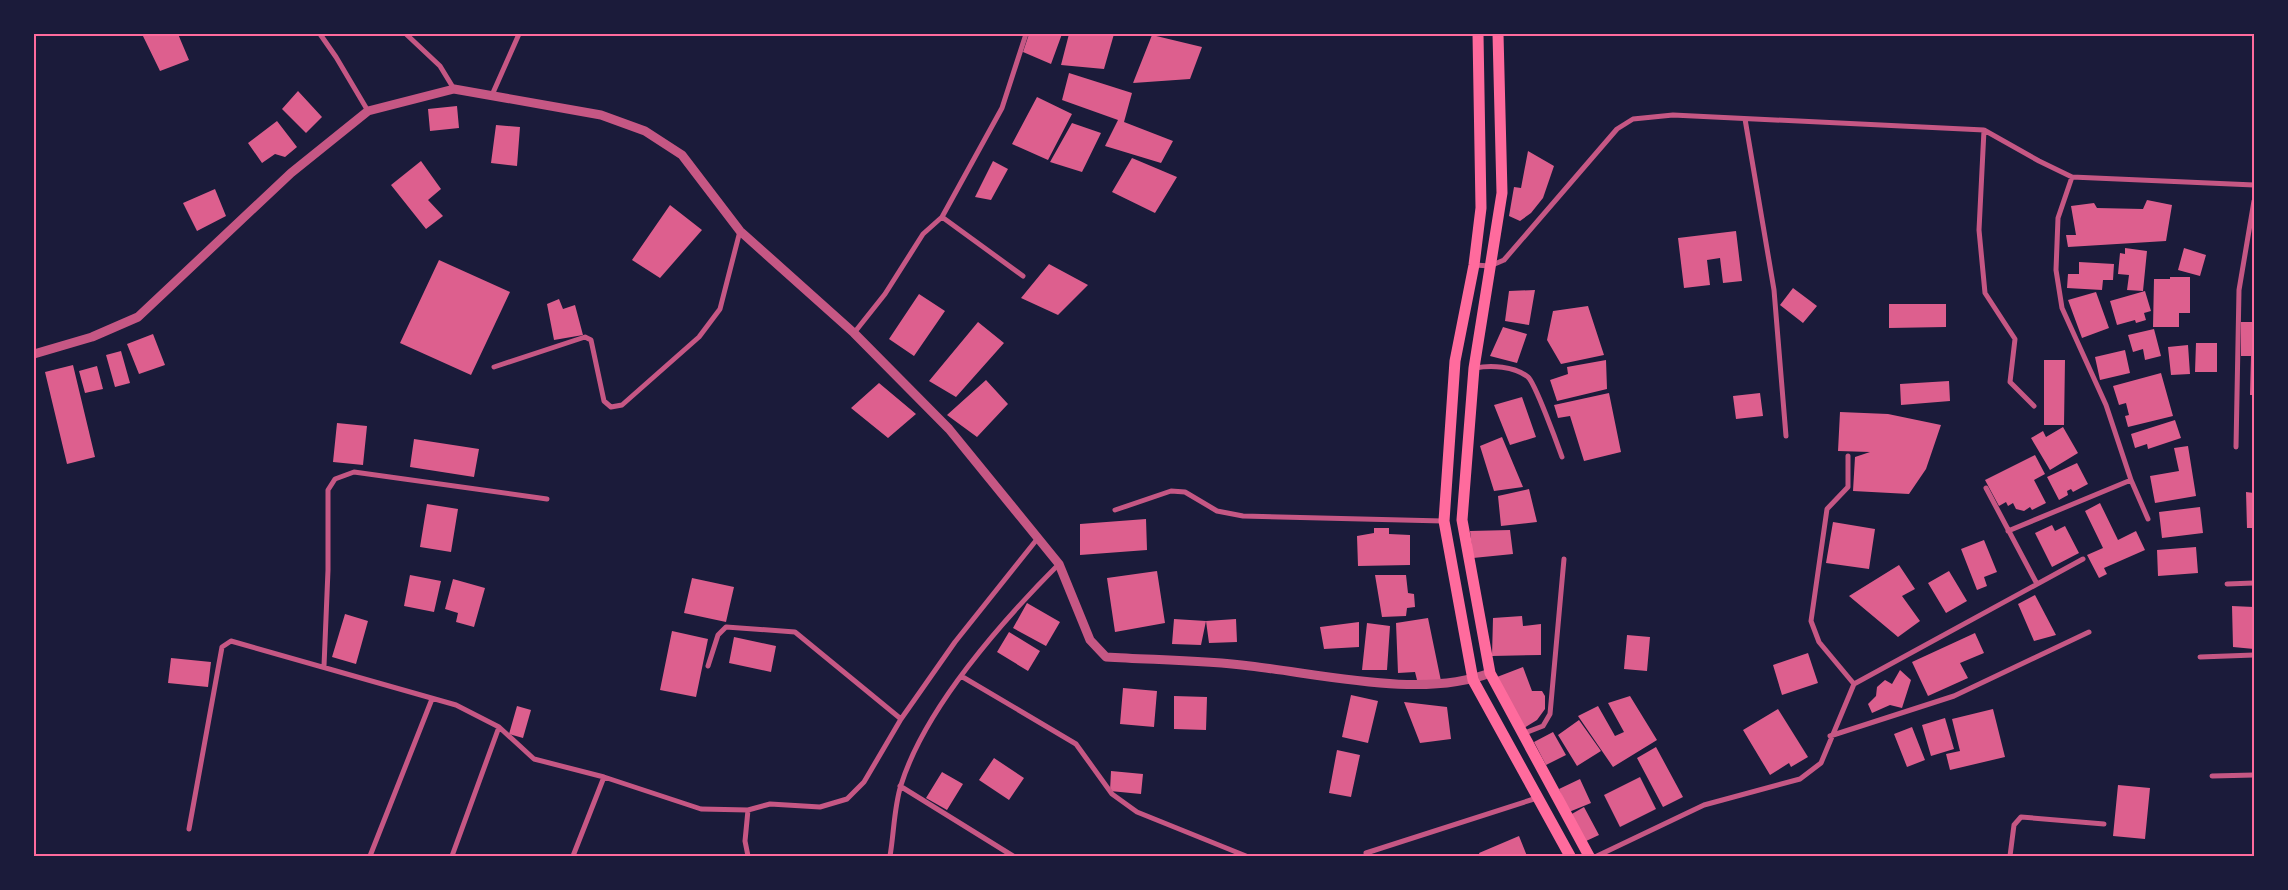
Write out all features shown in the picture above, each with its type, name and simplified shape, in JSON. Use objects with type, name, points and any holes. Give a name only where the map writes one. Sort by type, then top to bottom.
[{"type":"main road","points":[[1478,34],[1481,208],[1474,265],[1455,360],[1444,521],[1473,680],[1570,856]]},
{"type":"main road","points":[[1498,34],[1502,193],[1474,368],[1462,520],[1490,673],[1521,735],[1589,856]]},
{"type":"street","points":[[320,34],[368,111]]},
{"type":"street","points":[[406,34],[440,66],[454,89]]},
{"type":"street","points":[[492,95],[519,34]]},
{"type":"street","points":[[854,333],[885,294],[923,234],[942,217],[1002,108],[1026,34]]},
{"type":"street","points":[[34,354],[92,336],[138,317],[291,173],[368,111],[454,89],[601,114],[645,131],[682,156],[740,231],[854,333],[949,429],[1039,537],[1059,564],[1090,640],[1106,657],[1247,666],[1405,686],[1473,680],[1490,673]]},
{"type":"street","points":[[1474,265],[1490,266],[1504,260],[1617,130],[1633,118],[1673,115],[1984,130],[2072,177],[2254,185]]},
{"type":"street","points":[[1745,119],[1774,290],[1786,436]]},
{"type":"street","points":[[1984,130],[1980,230],[1985,293],[2015,339],[2010,382],[2034,406]]},
{"type":"street","points":[[2072,177],[2058,218],[2056,270],[2062,308],[2106,405],[2131,480],[2148,519]]},
{"type":"street","points":[[2236,447],[2239,290],[2254,201]]},
{"type":"street","points":[[942,217],[1023,276]]},
{"type":"street","points":[[494,367],[585,337],[591,340],[604,401],[611,407],[622,405],[699,337],[720,309],[740,231]]},
{"type":"street","points":[[1474,368],[1486,366],[1516,370],[1529,378],[1562,457]]},
{"type":"street","points":[[1848,456],[1848,487],[1827,509],[1811,621],[1819,642],[1854,684]]},
{"type":"street","points":[[324,666],[328,570],[328,490],[335,479],[354,472],[547,499]]},
{"type":"street","points":[[2008,531],[2131,480]]},
{"type":"street","points":[[1986,488],[2036,584]]},
{"type":"street","points":[[1115,510],[1170,491],[1185,492],[1217,511],[1244,516],[1444,521]]},
{"type":"street","points":[[189,829],[222,648],[231,640],[456,705],[499,727],[534,759],[604,777],[702,809],[748,810],[770,804],[820,807],[847,799],[864,782],[901,720],[955,642],[1039,537]]},
{"type":"street","points":[[1521,735],[1543,726],[1550,714],[1564,559]]},
{"type":"street","points":[[1597,856],[1704,806],[1800,779],[1821,763],[1830,736],[1854,684],[2083,559]]},
{"type":"street","points":[[890,856],[900,786],[918,742],[961,676],[1026,596],[1059,564]]},
{"type":"street","points":[[2226,584],[2254,584]]},
{"type":"street","points":[[708,666],[718,635],[726,627],[794,632],[901,720]]},
{"type":"street","points":[[1830,736],[1954,696],[2089,632]]},
{"type":"street","points":[[2200,657],[2254,655]]},
{"type":"street","points":[[961,676],[1076,744],[1112,794],[1137,812],[1246,856]]},
{"type":"street","points":[[370,856],[432,699]]},
{"type":"street","points":[[452,856],[499,727]]},
{"type":"street","points":[[2212,776],[2254,775]]},
{"type":"street","points":[[573,856],[604,777]]},
{"type":"street","points":[[900,786],[1013,856]]},
{"type":"street","points":[[1366,853],[1538,798]]},
{"type":"street","points":[[748,810],[745,841],[748,856]]},
{"type":"street","points":[[2010,856],[2014,825],[2021,817],[2104,824]]},
{"type":"building","points":[[142,34],[178,34],[189,60],[160,71]]},
{"type":"building","points":[[1029,34],[1062,34],[1051,64],[1023,52]]},
{"type":"building","points":[[1069,34],[1114,34],[1104,69],[1061,65]]},
{"type":"building","points":[[1152,35],[1202,47],[1190,79],[1133,83]]},
{"type":"building","points":[[1069,73],[1132,93],[1124,122],[1173,141],[1161,163],[1105,146],[1118,120],[1062,100]]},
{"type":"building","points":[[298,91],[322,117],[306,133],[282,109]]},
{"type":"building","points":[[1037,97],[1072,114],[1048,160],[1012,144]]},
{"type":"building","points":[[457,106],[459,128],[430,131],[428,109]]},
{"type":"building","points":[[277,121],[297,147],[285,157],[275,154],[262,163],[248,143]]},
{"type":"building","points":[[1072,123],[1101,133],[1082,172],[1050,162]]},
{"type":"building","points":[[496,125],[520,127],[517,166],[491,163]]},
{"type":"building","points":[[1528,151],[1554,166],[1543,198],[1531,213],[1520,221],[1509,216],[1514,187],[1521,188]]},
{"type":"building","points":[[1132,158],[1177,177],[1155,213],[1112,192]]},
{"type":"building","points":[[421,161],[441,189],[428,200],[443,216],[426,229],[391,185]]},
{"type":"building","points":[[993,161],[1008,169],[991,200],[975,197]]},
{"type":"building","points":[[215,189],[226,216],[197,231],[183,203]]},
{"type":"building","points":[[2147,200],[2172,205],[2166,241],[2068,247],[2066,235],[2076,235],[2071,206],[2094,203],[2097,208],[2143,209]]},
{"type":"building","points":[[670,205],[702,230],[660,278],[632,260]]},
{"type":"building","points":[[1736,231],[1742,281],[1723,283],[1720,258],[1707,260],[1710,285],[1684,288],[1678,238]]},
{"type":"building","points":[[2125,248],[2147,251],[2143,291],[2127,290],[2129,275],[2118,274],[2120,253],[2125,254]]},
{"type":"building","points":[[2184,248],[2206,255],[2200,276],[2178,270]]},
{"type":"building","points":[[439,260],[510,292],[471,375],[400,343]]},
{"type":"building","points":[[2079,262],[2114,264],[2113,280],[2103,280],[2102,290],[2067,288],[2068,274],[2079,274]]},
{"type":"building","points":[[1049,264],[1088,285],[1058,315],[1021,298]]},
{"type":"building","points":[[2170,277],[2190,277],[2190,313],[2179,313],[2179,327],[2153,327],[2154,279],[2170,279]]},
{"type":"building","points":[[1793,288],[1817,306],[1803,323],[1780,305]]},
{"type":"building","points":[[1535,290],[1529,325],[1505,321],[1509,291]]},
{"type":"building","points":[[2145,291],[2151,311],[2144,313],[2146,320],[2136,323],[2135,320],[2117,325],[2110,301]]},
{"type":"building","points":[[2096,292],[2109,328],[2082,338],[2068,300]]},
{"type":"building","points":[[919,294],[945,311],[914,356],[889,339]]},
{"type":"building","points":[[559,299],[563,309],[575,305],[583,335],[554,340],[547,304]]},
{"type":"building","points":[[1889,304],[1946,304],[1946,327],[1889,328]]},
{"type":"building","points":[[1588,306],[1604,355],[1561,364],[1547,340],[1553,311]]},
{"type":"building","points":[[978,322],[1004,343],[956,397],[929,381]]},
{"type":"building","points":[[2241,322],[2254,322],[2254,395],[2250,395],[2251,356],[2241,356]]},
{"type":"building","points":[[1503,327],[1527,334],[1517,363],[1490,356]]},
{"type":"building","points":[[2154,329],[2161,356],[2145,360],[2143,349],[2133,352],[2128,335]]},
{"type":"building","points":[[153,334],[165,365],[139,374],[127,344]]},
{"type":"building","points":[[2196,343],[2217,343],[2217,372],[2195,372]]},
{"type":"building","points":[[2188,345],[2190,374],[2171,375],[2168,347]]},
{"type":"building","points":[[2125,350],[2130,373],[2100,380],[2095,357]]},
{"type":"building","points":[[121,351],[130,383],[115,387],[106,355]]},
{"type":"building","points":[[1606,360],[1607,389],[1557,401],[1550,380],[1568,374],[1567,367]]},
{"type":"building","points":[[2044,360],[2065,360],[2064,425],[2044,425]]},
{"type":"building","points":[[73,365],[95,457],[67,464],[45,372]]},
{"type":"building","points":[[97,366],[103,389],[85,393],[79,371]]},
{"type":"building","points":[[2161,373],[2173,416],[2128,427],[2125,416],[2129,415],[2126,403],[2119,405],[2113,386]]},
{"type":"building","points":[[986,380],[1008,404],[977,437],[947,415]]},
{"type":"building","points":[[1949,381],[1950,401],[1901,405],[1900,384]]},
{"type":"building","points":[[879,383],[916,414],[888,438],[851,408]]},
{"type":"building","points":[[1609,393],[1621,452],[1584,461],[1570,416],[1558,418],[1554,405]]},
{"type":"building","points":[[1760,393],[1763,416],[1736,419],[1733,396]]},
{"type":"building","points":[[1522,397],[1536,437],[1510,445],[1494,405]]},
{"type":"building","points":[[1840,412],[1888,414],[1941,425],[1926,469],[1909,494],[1853,491],[1855,457],[1870,452],[1838,451]]},
{"type":"building","points":[[2175,420],[2181,438],[2148,449],[2147,444],[2135,448],[2131,434]]},
{"type":"building","points":[[337,423],[367,426],[363,465],[333,462]]},
{"type":"building","points":[[2063,427],[2078,453],[2050,470],[2031,438],[2043,431],[2046,437]]},
{"type":"building","points":[[1502,437],[1523,487],[1494,491],[1480,446]]},
{"type":"building","points":[[414,439],[479,449],[474,477],[410,467]]},
{"type":"building","points":[[2188,446],[2196,496],[2155,503],[2150,476],[2179,471],[2174,448]]},
{"type":"building","points":[[2035,455],[2045,474],[2034,480],[2046,503],[2032,510],[2030,507],[2024,511],[2016,509],[2013,503],[2008,506],[2006,502],[1999,506],[1985,480]]},
{"type":"building","points":[[2077,463],[2088,484],[2073,492],[2071,489],[2067,491],[2068,495],[2059,500],[2047,477]]},
{"type":"building","points":[[1529,489],[1537,522],[1501,526],[1498,496]]},
{"type":"building","points":[[2246,492],[2254,493],[2254,528],[2247,528]]},
{"type":"building","points":[[2100,503],[2118,540],[2136,531],[2145,550],[2104,568],[2107,574],[2099,578],[2087,555],[2103,548],[2085,511]]},
{"type":"building","points":[[427,504],[458,509],[451,552],[420,547]]},
{"type":"building","points":[[2200,507],[2203,533],[2162,538],[2159,512]]},
{"type":"building","points":[[1146,519],[1147,550],[1080,555],[1080,524]]},
{"type":"building","points":[[1833,522],[1875,529],[1869,569],[1826,563]]},
{"type":"building","points":[[2052,525],[2055,531],[2065,526],[2079,553],[2052,567],[2035,533]]},
{"type":"building","points":[[1374,528],[1389,528],[1389,534],[1410,535],[1410,565],[1358,566],[1357,536],[1374,533]]},
{"type":"building","points":[[1510,530],[1513,554],[1473,558],[1470,531]]},
{"type":"building","points":[[1984,540],[1997,572],[1984,577],[1987,586],[1977,590],[1961,549]]},
{"type":"building","points":[[2196,547],[2198,573],[2158,576],[2157,550]]},
{"type":"building","points":[[1899,565],[1915,589],[1902,596],[1920,621],[1898,637],[1849,596]]},
{"type":"building","points":[[1157,571],[1165,623],[1115,632],[1107,578]]},
{"type":"building","points":[[1949,571],[1967,601],[1946,613],[1928,583]]},
{"type":"building","points":[[410,575],[441,581],[434,612],[404,606]]},
{"type":"building","points":[[1375,575],[1406,575],[1408,593],[1414,594],[1415,607],[1407,608],[1406,616],[1382,617]]},
{"type":"building","points":[[692,578],[734,587],[726,622],[684,613]]},
{"type":"building","points":[[453,579],[485,588],[474,627],[456,622],[458,613],[445,609]]},
{"type":"building","points":[[2035,595],[2056,635],[2034,641],[2018,604]]},
{"type":"building","points":[[1027,603],[1060,622],[1046,646],[1013,628]]},
{"type":"building","points":[[2232,606],[2254,607],[2254,649],[2233,647]]},
{"type":"building","points":[[345,614],[368,621],[356,664],[332,657]]},
{"type":"building","points":[[1522,616],[1523,626],[1541,624],[1541,655],[1492,656],[1493,618]]},
{"type":"building","points":[[1428,618],[1441,681],[1417,680],[1415,672],[1398,673],[1396,623]]},
{"type":"building","points":[[1174,619],[1206,621],[1201,645],[1172,644]]},
{"type":"building","points":[[1236,619],[1237,642],[1209,643],[1206,621]]},
{"type":"building","points":[[1359,622],[1359,647],[1324,649],[1320,627]]},
{"type":"building","points":[[1367,623],[1390,626],[1387,670],[1362,670]]},
{"type":"building","points":[[672,631],[708,639],[696,697],[660,690]]},
{"type":"building","points":[[1009,632],[1040,651],[1028,671],[997,652]]},
{"type":"building","points":[[1975,633],[1984,653],[1960,663],[1968,678],[1928,696],[1912,662]]},
{"type":"building","points":[[1627,635],[1650,637],[1647,671],[1624,669]]},
{"type":"building","points":[[734,637],[776,646],[771,672],[729,663]]},
{"type":"building","points":[[1808,653],[1818,683],[1782,695],[1773,665]]},
{"type":"building","points":[[171,658],[211,662],[208,687],[168,683]]},
{"type":"building","points":[[1523,667],[1532,691],[1542,691],[1545,696],[1545,709],[1537,720],[1524,728],[1497,677]]},
{"type":"building","points":[[1900,670],[1911,680],[1902,708],[1890,705],[1872,713],[1868,704],[1876,696],[1877,687],[1885,680],[1892,684]]},
{"type":"building","points":[[1123,688],[1157,691],[1154,727],[1120,724]]},
{"type":"building","points":[[1351,695],[1378,701],[1368,743],[1342,737]]},
{"type":"building","points":[[1174,696],[1207,697],[1206,730],[1174,729]]},
{"type":"building","points":[[1630,696],[1657,740],[1613,767],[1578,716],[1598,706],[1615,736],[1624,732],[1608,703]]},
{"type":"building","points":[[1404,702],[1447,707],[1451,739],[1420,743]]},
{"type":"building","points":[[517,706],[531,710],[523,738],[509,734]]},
{"type":"building","points":[[1778,709],[1808,757],[1791,767],[1789,763],[1770,775],[1743,730]]},
{"type":"building","points":[[1993,709],[2005,757],[1950,770],[1946,754],[1960,751],[1952,719]]},
{"type":"building","points":[[1945,718],[1954,749],[1931,756],[1922,725]]},
{"type":"building","points":[[1579,720],[1601,751],[1577,766],[1558,735]]},
{"type":"building","points":[[1912,727],[1925,760],[1907,767],[1894,734]]},
{"type":"building","points":[[1553,732],[1566,755],[1546,765],[1534,742]]},
{"type":"building","points":[[1656,747],[1683,797],[1663,807],[1637,758]]},
{"type":"building","points":[[1337,750],[1360,755],[1351,797],[1329,793]]},
{"type":"building","points":[[994,758],[1024,778],[1009,800],[979,780]]},
{"type":"building","points":[[1111,771],[1143,774],[1141,794],[1110,791]]},
{"type":"building","points":[[942,772],[963,784],[947,810],[926,798]]},
{"type":"building","points":[[1640,777],[1656,809],[1620,827],[1604,795]]},
{"type":"building","points":[[1580,779],[1591,803],[1569,812],[1559,789]]},
{"type":"building","points":[[2118,785],[2150,788],[2145,839],[2113,836]]},
{"type":"building","points":[[1584,807],[1599,835],[1584,842],[1570,815]]},
{"type":"building","points":[[1519,836],[1527,856],[1480,856],[1479,853]]}]
